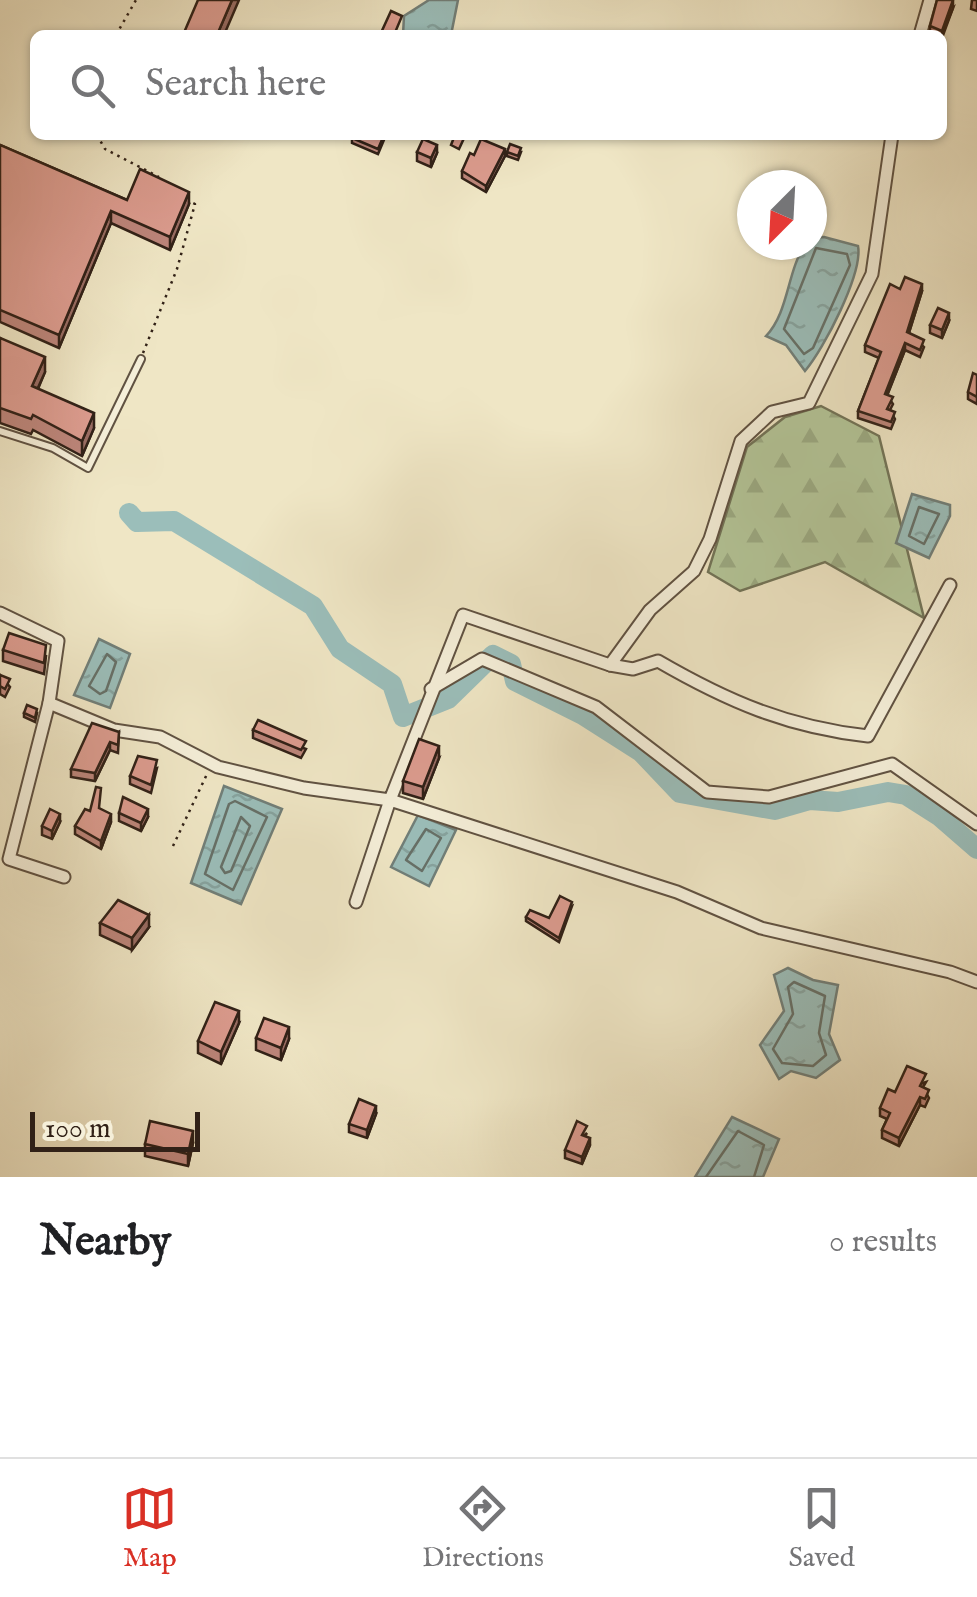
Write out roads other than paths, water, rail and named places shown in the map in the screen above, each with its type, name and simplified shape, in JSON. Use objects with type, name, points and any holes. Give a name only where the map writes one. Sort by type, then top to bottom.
[{"type":"street","points":[[921,30],[930,0]]},
{"type":"street","points":[[610,665],[650,610],[694,571],[710,538],[741,441],[772,412],[809,403],[872,274],[891,140]]},
{"type":"street","points":[[356,902],[430,689],[463,615],[610,665],[632,670],[658,661],[728,701],[820,731],[868,736],[950,585]]},
{"type":"street","points":[[0,612],[58,638],[50,703],[9,859],[64,876]]},
{"type":"street","points":[[430,689],[482,659],[596,707],[708,792],[769,797],[892,764],[977,824]]},
{"type":"street","points":[[50,703],[114,730],[160,737],[212,763],[304,788],[390,800],[677,892],[761,928],[977,982]]},
{"type":"lane","points":[[0,431],[53,448],[88,468],[141,358]]},
{"type":"water","points":[[429,0],[458,0],[452,30],[403,30],[404,16]]},
{"type":"water","points":[[827,238],[858,246],[854,274],[840,310],[805,371],[786,345],[766,336],[779,315],[797,260],[827,260]]},
{"type":"water","points":[[912,494],[950,505],[950,516],[929,558],[896,543]]},
{"type":"water","points":[[99,639],[130,654],[110,708],[74,695]]},
{"type":"water","points":[[224,786],[282,809],[241,904],[191,883]]},
{"type":"water","points":[[418,815],[456,830],[429,886],[391,867]]},
{"type":"water","points":[[788,968],[813,980],[838,985],[829,1034],[840,1060],[816,1078],[791,1071],[779,1079],[760,1045],[784,1011],[774,975]]},
{"type":"water","points":[[732,1117],[779,1139],[763,1177],[695,1177]]},
{"type":"waterway","points":[[129,513],[137,522],[174,521],[313,606],[340,649],[392,684],[403,717],[448,699],[493,655],[511,664],[515,681],[583,715],[641,752],[680,793],[775,810],[810,800],[838,802],[888,792],[906,795],[939,816],[977,849]]}]
